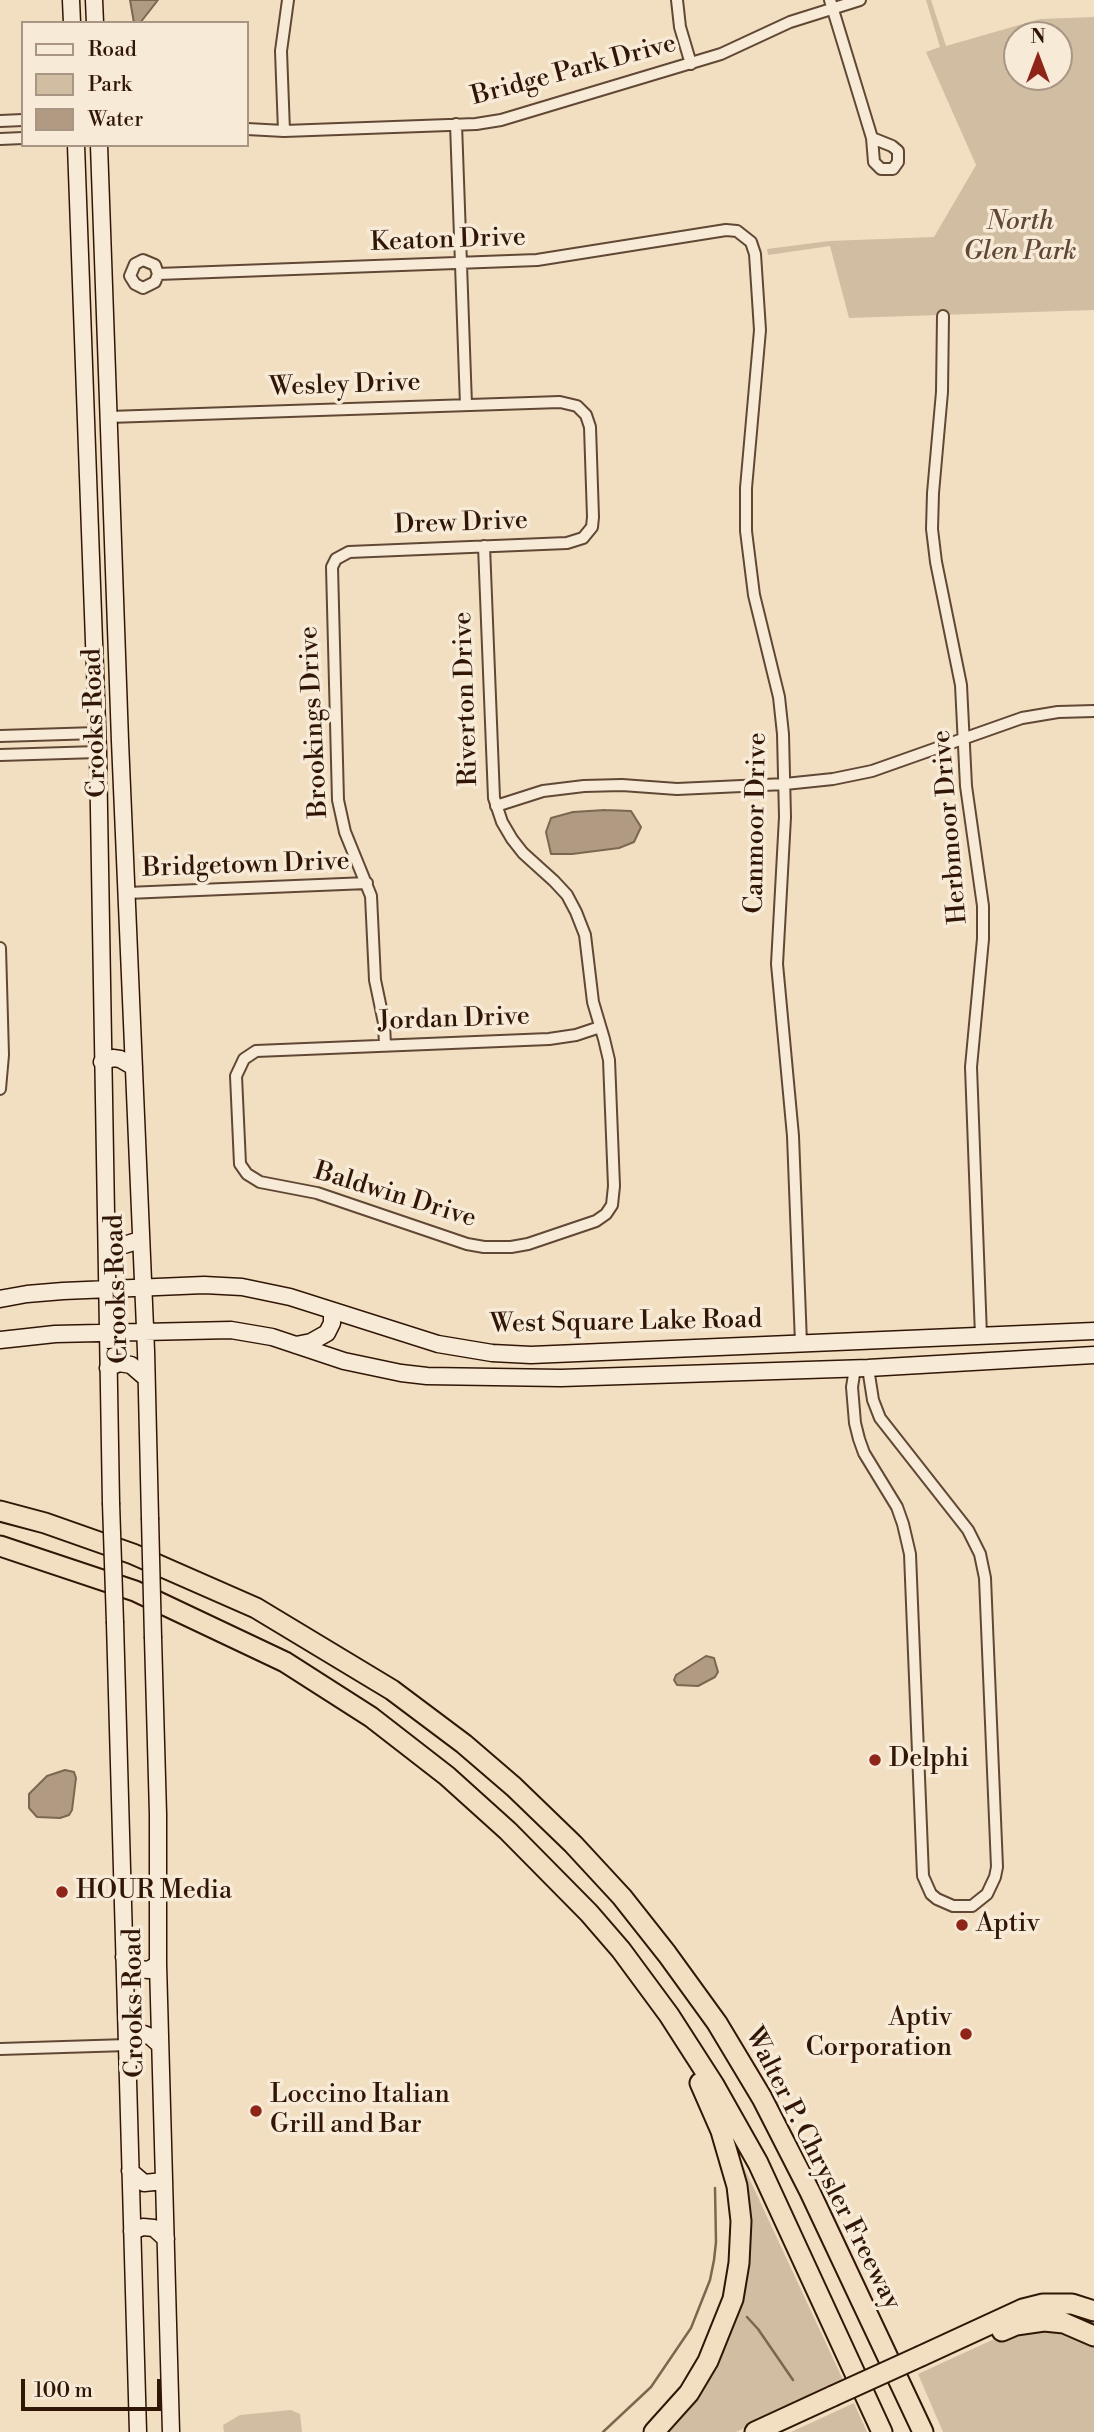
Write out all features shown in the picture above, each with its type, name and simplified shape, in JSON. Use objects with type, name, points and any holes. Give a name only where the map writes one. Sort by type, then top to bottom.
[{"type":"highway","name":"Walter P. Chrysler Freeway","points":[[0,1511],[46,1523],[134,1553],[256,1608],[392,1690],[464,1744],[514,1787],[573,1844],[622,1897],[667,1954],[717,2024],[762,2098],[810,2192],[923,2432]]},
{"type":"highway","name":"Walter P. Chrysler Freeway","points":[[0,1546],[135,1591],[285,1662],[371,1717],[447,1776],[516,1839],[621,1950],[669,2015],[714,2085],[758,2163],[882,2432]]},
{"type":"highway","points":[[654,2432],[689,2393],[718,2339],[733,2299],[740,2242],[737,2186],[728,2150],[669,2015]]},
{"type":"highway","points":[[755,2432],[922,2361],[1023,2309],[1043,2304],[1072,2304],[1094,2311]]},
{"type":"highway","points":[[922,2361],[1016,2325],[1044,2321],[1064,2323],[1094,2336]]},
{"type":"highway","points":[[778,2432],[835,2400]]},
{"type":"main road","points":[[71,0],[72,21]]},
{"type":"main road","points":[[94,0],[94,21]]},
{"type":"main road","name":"Crooks Road","points":[[76,147],[98,752],[111,1503],[138,2432]]},
{"type":"main road","name":"Crooks Road","points":[[99,147],[120,741],[145,1331],[171,2432]]},
{"type":"main road","points":[[86,413],[94,422],[102,424],[109,419]]},
{"type":"main road","points":[[97,733],[108,733],[120,741]]},
{"type":"main road","points":[[101,891],[108,899],[128,896]]},
{"type":"main road","points":[[102,1062],[113,1058],[120,1059],[134,1067]]},
{"type":"main road","points":[[108,1234],[112,1240],[124,1245],[140,1240]]},
{"type":"main road","name":"West Square Lake Road","points":[[0,1299],[44,1292],[204,1285],[242,1287],[290,1297],[402,1334],[458,1348],[531,1355],[1094,1331]]},
{"type":"main road","points":[[296,1345],[311,1342],[327,1333],[332,1323],[332,1311]]},
{"type":"main road","name":"West Square Lake Road","points":[[0,1340],[35,1335],[231,1330],[260,1334],[371,1368],[414,1375],[446,1376],[603,1378],[862,1368],[1094,1355]]},
{"type":"main road","points":[[862,1368],[858,1349],[868,1341]]},
{"type":"main road","points":[[446,1376],[446,1357],[458,1348]]},
{"type":"main road","points":[[666,1375],[675,1365],[676,1356],[672,1348]]},
{"type":"main road","points":[[108,1368],[119,1363],[131,1365],[146,1378]]},
{"type":"main road","points":[[124,1957],[128,1964],[137,1969],[149,1970],[158,1964]]},
{"type":"main road","points":[[127,2041],[144,2034],[160,2045]]},
{"type":"main road","points":[[130,2171],[144,2183],[164,2181]]},
{"type":"main road","points":[[132,2231],[143,2227],[154,2228],[166,2239]]},
{"type":"street","points":[[284,131],[281,51],[288,0]]},
{"type":"street","points":[[677,0],[680,27],[691,64]]},
{"type":"street","name":"Bridge Park Drive","points":[[248,130],[488,123],[691,64],[732,50],[831,4],[860,0]]},
{"type":"street","points":[[831,4],[872,138]]},
{"type":"street","points":[[0,121],[21,120]]},
{"type":"street","points":[[456,124],[466,405]]},
{"type":"street","points":[[0,139],[21,138]]},
{"type":"street","name":"Keaton Drive","points":[[158,274],[537,260],[726,230],[737,231]]},
{"type":"street","name":"Canmoor Drive","points":[[737,231],[748,238],[755,254],[760,325],[759,369],[746,488],[746,531],[754,595],[779,697],[785,784],[777,964],[792,1125],[801,1343]]},
{"type":"street","name":"Herbmoor Drive","points":[[943,316],[942,392],[932,529],[961,685],[966,786],[981,883],[982,952],[971,1068],[981,1336]]},
{"type":"street","name":"Wesley Drive","points":[[109,419],[567,402],[581,409],[590,428],[593,517],[592,527],[587,535]]},
{"type":"street","name":"Drew Drive","points":[[337,559],[356,551],[574,542],[587,535]]},
{"type":"street","name":"Riverton Drive","points":[[484,546],[491,776],[496,806],[516,845],[561,888],[576,912],[585,935],[591,992],[600,1027]]},
{"type":"street","name":"Brookings Drive","points":[[337,559],[330,574],[338,800],[345,832],[367,883],[372,906],[374,968],[384,1023],[385,1045]]},
{"type":"street","points":[[496,806],[543,791],[584,786],[622,785],[677,789],[833,779],[872,771],[1022,718],[1058,712],[1094,711]]},
{"type":"street","points":[[0,736],[97,733]]},
{"type":"street","points":[[0,755],[98,752]]},
{"type":"street","name":"Bridgetown Drive","points":[[128,896],[367,883]]},
{"type":"street","points":[[0,948],[4,1055],[0,1088]]},
{"type":"street","name":"Jordan Drive","points":[[247,1174],[239,1159],[237,1070],[243,1059],[260,1050],[549,1039],[576,1035],[600,1027]]},
{"type":"street","name":"Baldwin Drive","points":[[247,1174],[260,1182],[317,1193],[467,1244],[484,1247],[511,1248],[596,1221],[609,1210],[614,1194],[610,1070],[600,1027]]},
{"type":"street","points":[[862,1368],[880,1418],[968,1530],[980,1554],[985,1578],[997,1867],[987,1894],[972,1906],[953,1906],[937,1899],[931,1894],[923,1876],[910,1554],[897,1507],[864,1453],[859,1439],[852,1387],[862,1368]]},
{"type":"street","points":[[0,2049],[127,2041]]},
{"type":"green space","name":"North Glen Park","points":[[926,0],[931,0],[946,46],[1003,30],[1003,91],[1073,91],[1073,21],[1033,21],[1094,17],[1094,310],[849,318],[830,246],[768,255],[767,249],[829,241],[934,237],[976,165],[926,52],[940,47]]},
{"type":"green space","points":[[736,2150],[844,2382],[736,2432],[662,2432],[729,2324]]},
{"type":"green space","points":[[1063,2329],[1094,2345],[1094,2432],[943,2432],[918,2374],[1014,2330]]},
{"type":"green space","points":[[854,2403],[867,2432],[791,2432]]},
{"type":"green space","points":[[291,2410],[300,2414],[302,2432],[224,2432],[223,2425],[240,2415]]},
{"type":"water","points":[[130,0],[158,0],[142,21],[134,21]]},
{"type":"water","points":[[631,811],[641,827],[634,842],[619,848],[551,854],[546,832],[551,818],[573,812]]},
{"type":"water","points":[[706,1656],[714,1658],[718,1672],[715,1677],[698,1686],[677,1685],[674,1680],[676,1675]]},
{"type":"water","points":[[65,1770],[74,1772],[76,1778],[72,1810],[69,1815],[60,1818],[37,1817],[29,1808],[29,1794],[47,1776]]},
{"type":"waterway","points":[[603,2432],[651,2387],[691,2328],[710,2280],[714,2260],[715,2188]]},
{"type":"waterway","points":[[747,2317],[793,2380]]},
{"type":"place","name":"Delphi","points":[[875,1760]]},
{"type":"place","name":"HOUR Media","points":[[62,1892]]},
{"type":"place","name":"Aptiv","points":[[962,1925]]},
{"type":"place","name":"Aptiv Corporation","points":[[966,2034]]},
{"type":"place","name":"Loccino Italian Grill and Bar","points":[[256,2111]]}]
